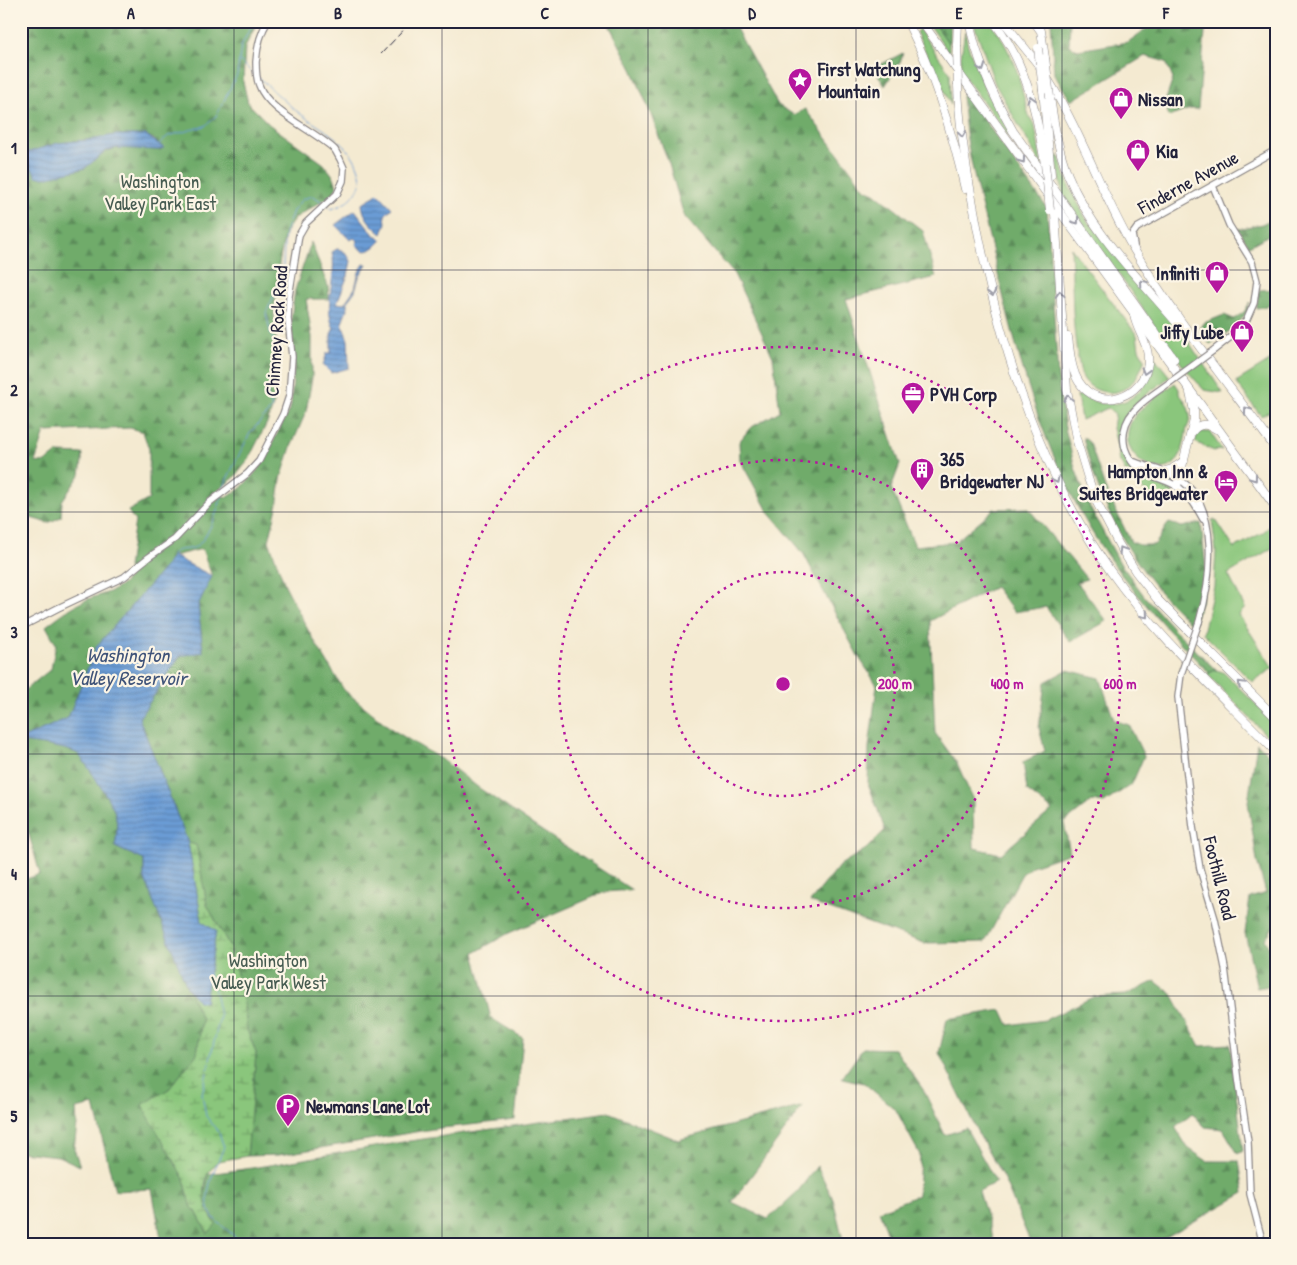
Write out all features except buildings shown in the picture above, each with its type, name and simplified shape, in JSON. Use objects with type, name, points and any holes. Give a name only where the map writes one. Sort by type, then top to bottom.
[{"type":"highway","points":[[907,21],[930,71],[944,110],[998,315],[1031,418],[1049,465],[1074,515],[1111,572],[1145,616],[1276,752]]},
{"type":"highway","points":[[921,21],[1276,508]]},
{"type":"highway","points":[[958,21],[958,85],[963,141],[977,230]]},
{"type":"highway","points":[[969,21],[981,66],[1013,131],[1209,409],[1210,417]]},
{"type":"highway","points":[[993,21],[1009,44],[1021,69],[1035,114],[1045,164],[1056,239],[1066,382],[1074,430],[1090,486],[1114,537],[1136,572],[1157,599],[1276,718]]},
{"type":"highway","points":[[1004,21],[1038,64],[1063,103],[1135,251],[1199,345],[1276,450]]},
{"type":"highway","points":[[1035,22],[1052,175],[1052,212]]},
{"type":"highway","points":[[1035,22],[1041,31],[1050,97],[1062,157],[1068,175],[1085,209],[1117,252],[1186,334],[1199,345]]},
{"type":"highway","points":[[1063,326],[1067,334],[1074,369],[1079,382],[1092,395],[1116,398],[1138,387],[1147,367],[1147,347],[1136,325],[1134,313]]},
{"type":"highway","points":[[1178,482],[1191,434],[1194,411],[1188,388]]},
{"type":"highway","points":[[1191,434],[1198,426],[1204,424],[1223,434]]},
{"type":"highway","points":[[1162,472],[1172,469],[1184,460]]},
{"type":"street","name":"Chimney Rock Road","points":[[21,627],[124,577],[175,539],[210,502],[248,474],[259,461],[286,405],[292,370],[292,342],[288,318],[289,296],[298,240],[306,223],[332,200],[340,190],[344,168],[338,154],[331,146],[276,107],[261,91],[257,77],[256,58],[268,21]]},
{"type":"street","name":"Finderne Avenue","points":[[1135,251],[1132,237],[1137,228],[1276,150]]},
{"type":"street","points":[[1132,461],[1124,448],[1123,435],[1126,422],[1136,408],[1237,332],[1247,319],[1254,303],[1257,281],[1252,262],[1229,225],[1213,186]]},
{"type":"street","points":[[1120,223],[1128,228],[1137,228]]},
{"type":"street","name":"Foothill Road","points":[[1132,461],[1162,472],[1178,482],[1197,498],[1203,510],[1209,543],[1209,570],[1206,596],[1181,674],[1178,697],[1190,812],[1200,870],[1215,919],[1225,968],[1248,1142],[1250,1194],[1263,1244]]},
{"type":"street","name":"Foothill Road","points":[[1132,461],[1140,470],[1178,482]]},
{"type":"green space","points":[[21,21],[258,21],[245,47],[243,82],[248,103],[270,125],[324,164],[334,177],[337,187],[332,195],[295,218],[285,233],[279,264],[274,313],[278,365],[274,403],[268,421],[247,462],[234,478],[213,494],[228,497],[241,488],[261,466],[291,406],[294,364],[291,319],[295,290],[311,242],[328,286],[329,299],[306,299],[312,337],[312,378],[306,412],[291,447],[281,479],[269,541],[285,585],[309,632],[344,690],[393,730],[444,761],[530,823],[632,890],[605,892],[509,933],[474,953],[491,1018],[523,1038],[515,1120],[433,1129],[279,1155],[247,1156],[256,1053],[247,1030],[244,1004],[231,949],[207,905],[196,845],[188,843],[139,718],[180,656],[203,651],[198,605],[212,576],[202,549],[173,556],[96,647],[68,718],[21,739],[21,693],[51,669],[56,644],[46,626],[77,604],[114,590],[130,576],[128,567],[135,521],[128,511],[149,499],[149,449],[143,432],[130,428],[45,432],[35,462],[44,463],[57,453],[83,454],[80,475],[62,501],[61,517],[48,523],[24,516],[21,509]],"holes":[[[114,135],[146,135],[154,139],[161,150],[117,148],[106,151],[85,168],[73,171],[26,153],[58,143]]]},
{"type":"green space","points":[[607,21],[732,21],[778,105],[794,115],[805,109],[865,189],[875,193],[923,231],[936,277],[846,299],[900,464],[891,488],[915,546],[955,542],[994,509],[1028,508],[1087,579],[1077,582],[1107,621],[1070,642],[1046,607],[1014,612],[995,587],[930,621],[935,733],[957,763],[973,800],[974,848],[1001,854],[1052,810],[1027,791],[1023,762],[1045,751],[1039,728],[1045,682],[1067,670],[1100,678],[1114,720],[1129,725],[1144,756],[1132,784],[1104,803],[1092,801],[1064,823],[1070,853],[1032,866],[1022,874],[985,942],[924,943],[810,902],[840,865],[866,849],[885,830],[868,783],[869,747],[877,685],[858,656],[803,553],[768,511],[740,460],[739,442],[750,428],[780,411],[773,357],[734,274],[684,216],[669,164],[650,112],[633,71]]},
{"type":"green space","points":[[927,21],[933,21],[949,44],[949,53]]},
{"type":"green space","points":[[933,21],[950,21],[949,44]]},
{"type":"green space","points":[[973,21],[989,21],[1000,35],[1015,64],[1029,116],[1035,126],[1042,166],[995,84]]},
{"type":"green space","points":[[1051,21],[1070,21],[1069,45],[1078,50],[1128,42],[1157,21],[1206,21],[1198,109],[1190,109],[1169,117],[1165,102],[1173,79],[1166,62],[1145,56],[1071,101],[1054,74]]},
{"type":"green space","points":[[919,29],[950,73],[951,105],[916,32]]},
{"type":"green space","points":[[965,31],[968,46],[986,91],[1020,151],[961,72],[961,56]]},
{"type":"green space","points":[[903,53],[900,62],[885,86],[874,68]]},
{"type":"green space","points":[[966,94],[1047,208],[1058,377],[1065,428],[1075,468],[1090,508],[1120,563],[1145,597],[1173,628],[1216,670],[1209,673],[1149,608],[1107,556],[1076,504],[1059,469],[1032,397],[1010,324],[968,145],[962,96]]},
{"type":"green space","points":[[1056,156],[1059,156],[1069,186],[1089,224],[1091,224],[1123,265],[1186,338],[1223,393],[1204,390],[1183,366],[1063,195]]},
{"type":"green space","points":[[1276,217],[1276,231],[1249,246],[1238,229],[1262,224]]},
{"type":"green space","points":[[1071,248],[1137,335],[1139,349],[1145,359],[1135,380],[1122,390],[1111,392],[1097,390],[1086,382],[1081,374],[1073,320]]},
{"type":"green space","points":[[1276,289],[1276,301],[1264,307],[1256,308],[1259,290]]},
{"type":"green space","points":[[1250,302],[1240,321],[1210,344],[1199,331],[1204,323],[1224,315],[1234,319],[1244,312]]},
{"type":"green space","points":[[1276,357],[1276,408],[1261,416],[1236,382]]},
{"type":"green space","points":[[1155,358],[1170,377],[1136,404],[1129,413],[1121,432],[1121,446],[1123,454],[1133,468],[1174,488],[1169,504],[1166,506],[1136,485],[1137,481],[1129,472],[1125,471],[1118,458],[1119,454],[1113,428],[1115,414],[1108,408],[1081,420],[1077,395],[1099,403],[1110,404],[1120,403],[1129,399],[1143,387]]},
{"type":"green space","points":[[1175,383],[1179,389],[1179,394],[1186,404],[1190,420],[1179,457],[1172,465],[1163,468],[1153,468],[1135,456],[1129,446],[1128,434],[1135,415]]},
{"type":"green space","points":[[1198,432],[1210,432],[1222,450],[1214,451],[1195,442]]},
{"type":"green space","points":[[1083,437],[1090,443],[1105,488],[1131,542],[1140,545],[1154,545],[1169,523],[1182,527],[1201,523],[1206,570],[1202,598],[1193,626],[1156,587],[1121,535],[1102,497]]},
{"type":"green space","points":[[1212,520],[1216,520],[1234,548],[1262,533],[1276,521],[1276,546],[1228,574],[1245,608],[1239,615],[1273,668],[1252,682],[1203,633],[1214,586],[1216,551]]},
{"type":"green space","points":[[1216,670],[1223,672],[1276,724],[1276,740],[1271,740],[1207,674]]},
{"type":"green space","points":[[21,742],[59,748],[78,754],[98,782],[113,809],[117,826],[115,847],[144,860],[144,877],[187,987],[202,1019],[197,1054],[169,1089],[143,1105],[184,1179],[192,1208],[196,1211],[208,1234],[209,1215],[204,1198],[208,1174],[403,1142],[608,1112],[678,1140],[803,1106],[732,1202],[768,1219],[798,1191],[817,1166],[833,1199],[844,1244],[162,1244],[152,1189],[115,1191],[94,1105],[76,1109],[77,1125],[74,1149],[80,1166],[58,1156],[21,1152],[21,909],[25,907],[21,881],[40,874],[26,824],[21,826]]},
{"type":"green space","points":[[1257,743],[1276,762],[1276,924],[1265,939],[1276,968],[1276,985],[1257,988],[1245,933],[1250,898],[1266,893],[1257,861],[1248,802]]},
{"type":"green space","points":[[188,843],[196,845],[207,905],[231,949],[244,1004],[247,1030],[256,1053],[247,1156],[218,1161],[208,1174],[205,1200],[209,1213],[216,1224],[208,1234],[196,1211],[192,1208],[184,1179],[142,1105],[169,1089],[197,1054],[202,1019],[187,987],[198,1001],[205,1002],[216,931],[202,922]]},
{"type":"green space","points":[[1155,981],[1172,994],[1200,1046],[1230,1044],[1243,1151],[1238,1154],[1223,1129],[1205,1127],[1192,1113],[1175,1127],[1188,1148],[1207,1161],[1239,1161],[1244,1193],[1154,1244],[1031,1244],[1003,1177],[978,1133],[939,1053],[947,1019],[1002,1010],[1009,1025],[1045,1020],[1093,997],[1126,995]]},
{"type":"green space","points":[[863,1048],[895,1049],[924,1091],[945,1135],[966,1128],[996,1182],[979,1191],[995,1244],[892,1244],[879,1211],[918,1195],[920,1155],[896,1110],[864,1083],[842,1078]]},
{"type":"water","points":[[114,135],[146,135],[164,148],[158,150],[117,148],[106,151],[85,168],[44,178],[36,176],[27,159],[26,153],[58,143]]},
{"type":"water","points":[[378,193],[392,208],[385,215],[386,223],[382,234],[369,221],[364,213],[362,204]]},
{"type":"water","points":[[355,210],[375,236],[382,240],[366,251],[359,248],[356,244],[358,241],[354,238],[350,240],[335,225]]},
{"type":"water","points":[[337,249],[346,253],[351,261],[348,275],[337,303],[344,304],[355,288],[359,272],[364,264],[367,264],[359,277],[355,291],[347,302],[347,309],[342,323],[348,340],[349,368],[331,373],[323,365],[327,353],[331,353],[331,334],[334,328],[329,310],[333,271],[332,252]]},
{"type":"water","name":"Washington Valley Reservoir","points":[[173,556],[212,576],[198,605],[203,652],[180,656],[139,718],[188,843],[202,922],[216,931],[205,1002],[198,1001],[187,987],[144,877],[144,860],[115,847],[117,821],[115,813],[86,764],[74,752],[51,746],[21,742],[21,739],[68,718],[96,647]]},
{"type":"waterway","points":[[159,144],[168,136],[205,126],[216,116],[237,75],[241,46],[254,21]]},
{"type":"waterway","points":[[240,61],[254,74]]},
{"type":"waterway","points":[[259,78],[294,109],[331,134],[353,157],[360,176],[358,189],[343,204],[331,209],[327,205]]},
{"type":"waterway","points":[[21,157],[28,155]]},
{"type":"waterway","points":[[224,489],[250,433],[272,408],[267,395],[281,357],[271,335],[266,313],[282,279],[285,233],[293,211],[302,199],[313,196],[324,203]]},
{"type":"waterway","points":[[171,561],[174,552],[194,548],[206,535],[213,522],[222,496]]},
{"type":"waterway","points":[[208,971],[214,987],[220,1016],[202,1094],[206,1116],[219,1133],[224,1147],[210,1182],[208,1201],[213,1217],[241,1244]]},
{"type":"railway","points":[[381,54],[412,21]]},
{"type":"place","name":"First Watchung Mountain","points":[[800,101]]},
{"type":"place","name":"Nissan","points":[[1121,120]]},
{"type":"place","name":"Kia","points":[[1138,172]]},
{"type":"place","name":"Infiniti","points":[[1217,294]]},
{"type":"place","name":"Jiffy Lube","points":[[1242,353]]},
{"type":"place","name":"PVH Corp","points":[[913,415]]},
{"type":"place","name":"365 Bridgewater NJ","points":[[922,491]]},
{"type":"place","name":"Hampton Inn & Suites Bridgewater","points":[[1226,503]]},
{"type":"place","name":"Newmans Lane Lot","points":[[288,1127]]},
{"type":"park label","name":"Washington Valley Park East","points":[[160,192]]},
{"type":"park label","name":"Washington Valley Park West","points":[[268,971]]}]
